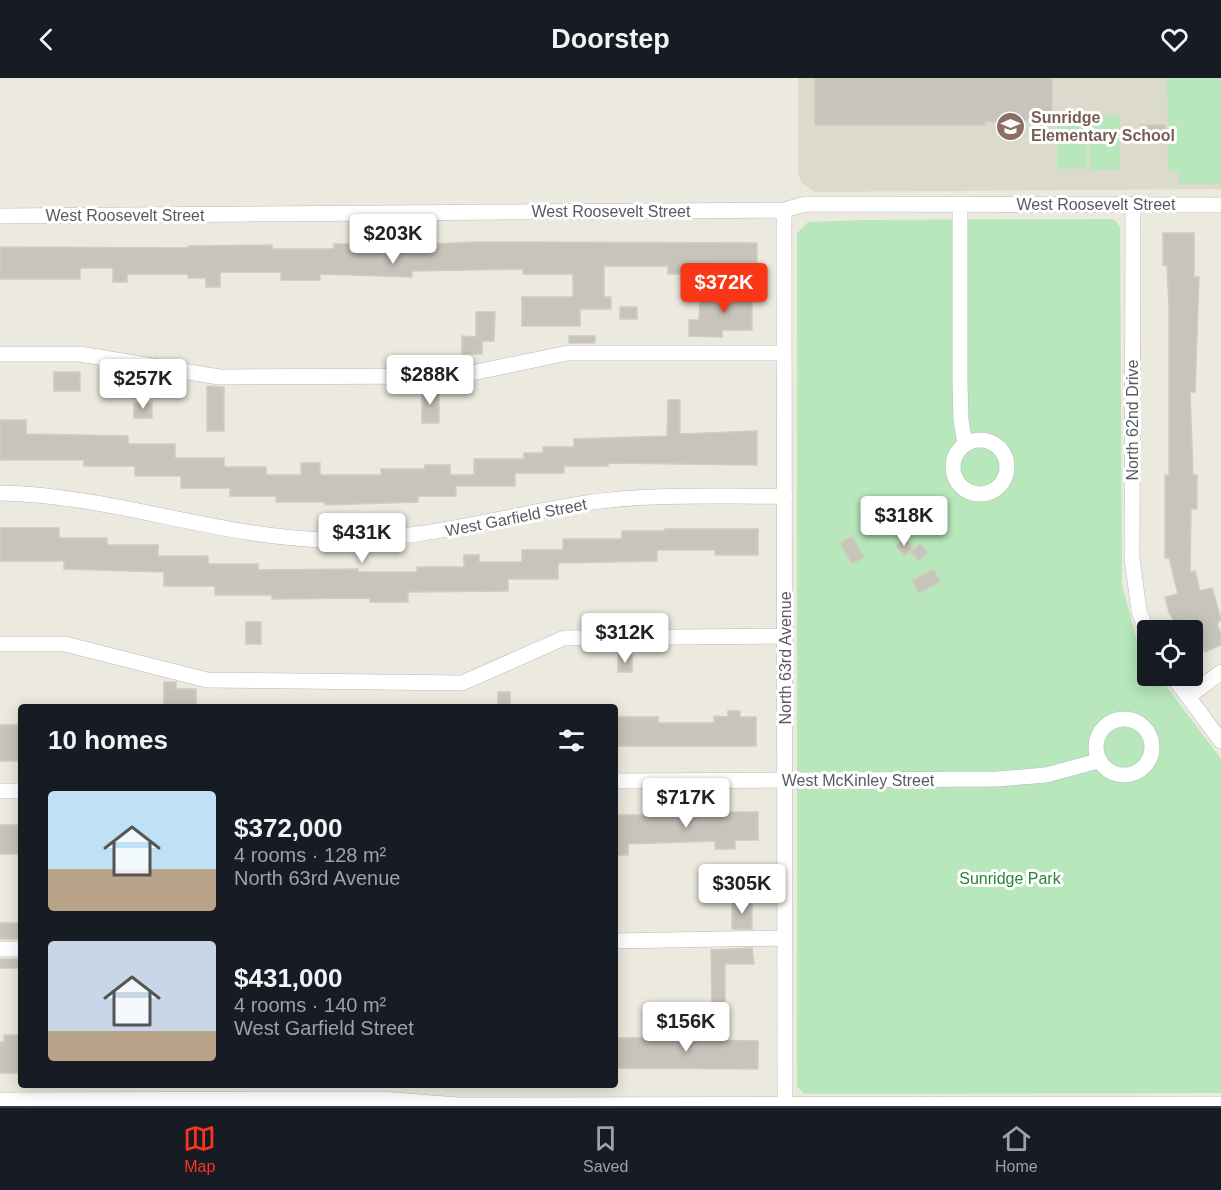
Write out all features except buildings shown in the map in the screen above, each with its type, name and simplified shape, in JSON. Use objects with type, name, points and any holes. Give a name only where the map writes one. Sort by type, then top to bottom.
[{"type":"street","name":"West Roosevelt Street","points":[[0,216],[784,210],[805,204],[1221,205]]},
{"type":"street","points":[[960,204],[960,383],[961,420],[965,444]]},
{"type":"street","name":"North 62nd Drive","points":[[1133,204],[1132,558],[1138,611],[1142,620]]},
{"type":"street","name":"North 63rd Avenue","points":[[784,210],[785,1106]]},
{"type":"street","points":[[0,354],[80,354],[219,377],[457,376],[568,353],[784,353]]},
{"type":"street","name":"West Garfield Street","points":[[0,493],[78,498],[263,535],[327,540],[425,534],[609,500],[785,496]]},
{"type":"street","points":[[0,644],[65,644],[207,680],[462,683],[564,638],[784,636]]},
{"type":"street","points":[[1188,697],[1221,672]]},
{"type":"street","points":[[1180,686],[1221,741]]},
{"type":"street","name":"West McKinley Street","points":[[618,781],[998,779],[1046,775],[1098,761]]},
{"type":"street","points":[[0,791],[18,791]]},
{"type":"street","points":[[618,941],[784,938]]},
{"type":"street","points":[[0,949],[18,949]]},
{"type":"street","points":[[0,1100],[383,1099],[457,1106],[1221,1104]]},
{"type":"shaded area","name":"Sunridge Elementary School","points":[[798,78],[1221,78],[1221,189],[814,192],[802,183],[798,173]]},
{"type":"green space","points":[[1167,78],[1221,78],[1221,184],[1179,184],[1179,173],[1168,171]]},
{"type":"green space","points":[[1057,115],[1087,115],[1087,168],[1057,169]]},
{"type":"green space","points":[[1090,115],[1120,115],[1120,170],[1090,170]]},
{"type":"green space","name":"Sunridge Park","points":[[1110,219],[1115,220],[1120,227],[1122,585],[1137,640],[1137,686],[1166,686],[1221,759],[1221,1093],[805,1094],[797,1087],[797,233],[808,222]]},
{"type":"place","name":"Sunridge Elementary School","points":[[1010,126]]}]
